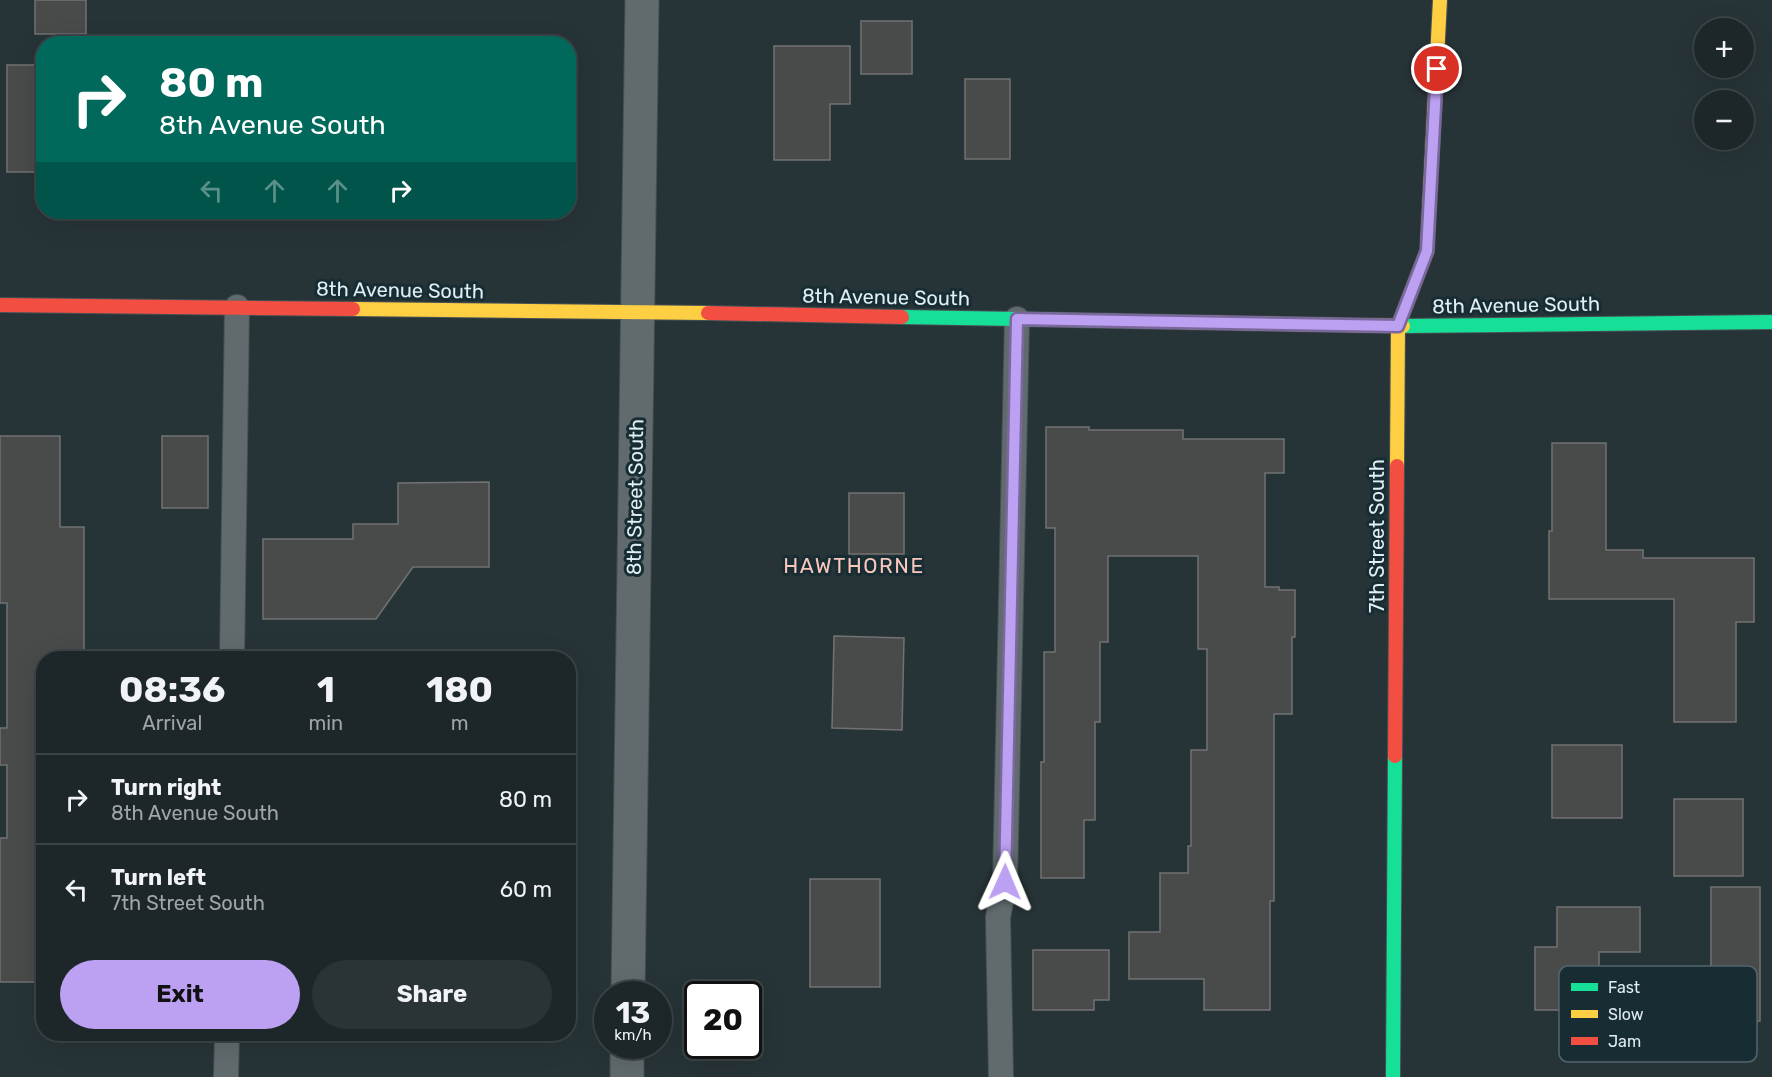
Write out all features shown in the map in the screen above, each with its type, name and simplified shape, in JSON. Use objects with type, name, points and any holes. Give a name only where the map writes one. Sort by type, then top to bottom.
[{"type":"street","name":"8th Street South","points":[[628,981],[642,0]]},
{"type":"street","name":"7th Street South","points":[[1393,1077],[1398,326],[1427,251],[1440,0]]},
{"type":"street","name":"8th Avenue South","points":[[0,304],[1398,326],[1772,322]]},
{"type":"street","points":[[627,1059],[627,1077]]},
{"type":"lane","points":[[232,651],[237,308]]},
{"type":"lane","points":[[1001,1077],[998,917],[1005,882],[1017,319]]},
{"type":"lane","points":[[226,1077],[227,1041]]},
{"type":"building","points":[[35,0],[86,0],[86,34],[35,34]]},
{"type":"building","points":[[861,21],[912,21],[912,74],[861,74]]},
{"type":"building","points":[[774,46],[850,46],[850,104],[830,104],[830,160],[774,160]]},
{"type":"building","points":[[7,65],[36,65],[36,172],[7,172]]},
{"type":"building","points":[[965,79],[1010,79],[1010,159],[965,159]]},
{"type":"building","points":[[1046,427],[1089,427],[1089,430],[1183,430],[1183,439],[1284,439],[1284,473],[1265,473],[1265,587],[1295,590],[1295,637],[1292,637],[1292,714],[1274,714],[1274,901],[1270,901],[1270,1010],[1204,1010],[1204,979],[1129,979],[1129,932],[1160,932],[1160,873],[1188,873],[1188,846],[1191,846],[1191,750],[1207,750],[1207,649],[1198,649],[1198,556],[1108,556],[1108,642],[1100,642],[1100,722],[1095,722],[1095,820],[1084,820],[1084,878],[1041,878],[1044,652],[1055,652],[1055,528],[1046,528]]},
{"type":"building","points":[[0,436],[60,436],[60,527],[84,527],[84,651],[36,651],[36,982],[0,982],[0,838],[7,838],[7,765],[0,765],[0,728],[7,728],[7,603],[0,603]]},
{"type":"building","points":[[162,436],[208,436],[208,508],[162,508]]},
{"type":"building","points":[[1552,443],[1606,443],[1606,550],[1643,550],[1643,558],[1754,558],[1754,622],[1736,622],[1736,722],[1674,722],[1674,599],[1549,599]]},
{"type":"building","points":[[489,482],[489,567],[413,567],[376,619],[263,619],[263,539],[353,539],[353,524],[398,524],[398,483]]},
{"type":"building","points":[[849,493],[904,493],[904,554],[849,554]]},
{"type":"building","points":[[834,636],[904,638],[902,730],[832,728]]},
{"type":"building","points":[[1552,745],[1622,745],[1622,818],[1552,818]]},
{"type":"building","points":[[1674,799],[1743,799],[1743,876],[1674,876]]},
{"type":"building","points":[[810,879],[880,879],[880,987],[810,987]]},
{"type":"building","points":[[1711,887],[1760,887],[1760,1021],[1757,1021],[1757,966],[1711,966]]},
{"type":"building","points":[[1557,907],[1640,907],[1640,952],[1599,952],[1599,966],[1559,966],[1559,1010],[1535,1010],[1535,947],[1557,947]]},
{"type":"building","points":[[1033,950],[1109,950],[1109,1000],[1094,1000],[1094,1010],[1033,1010]]},
{"type":"traffic: fast","points":[[902,317],[1177,322]]},
{"type":"traffic: fast","points":[[1403,326],[1772,322]]},
{"type":"traffic: fast","points":[[1393,1077],[1395,756]]},
{"type":"traffic: slow","points":[[1397,466],[1398,326],[1427,251],[1440,0]]},
{"type":"traffic: slow","points":[[353,309],[708,313]]},
{"type":"traffic: slow","points":[[1177,322],[1403,326]]},
{"type":"traffic: jam","points":[[0,305],[353,309]]},
{"type":"traffic: jam","points":[[708,313],[902,317]]},
{"type":"traffic: jam","points":[[1395,756],[1397,466]]},
{"type":"district","name":"HAWTHORNE","points":[[854,566]]},
{"type":"route","points":[[1005,882],[1017,319],[1398,326],[1427,251],[1437,69]]}]
